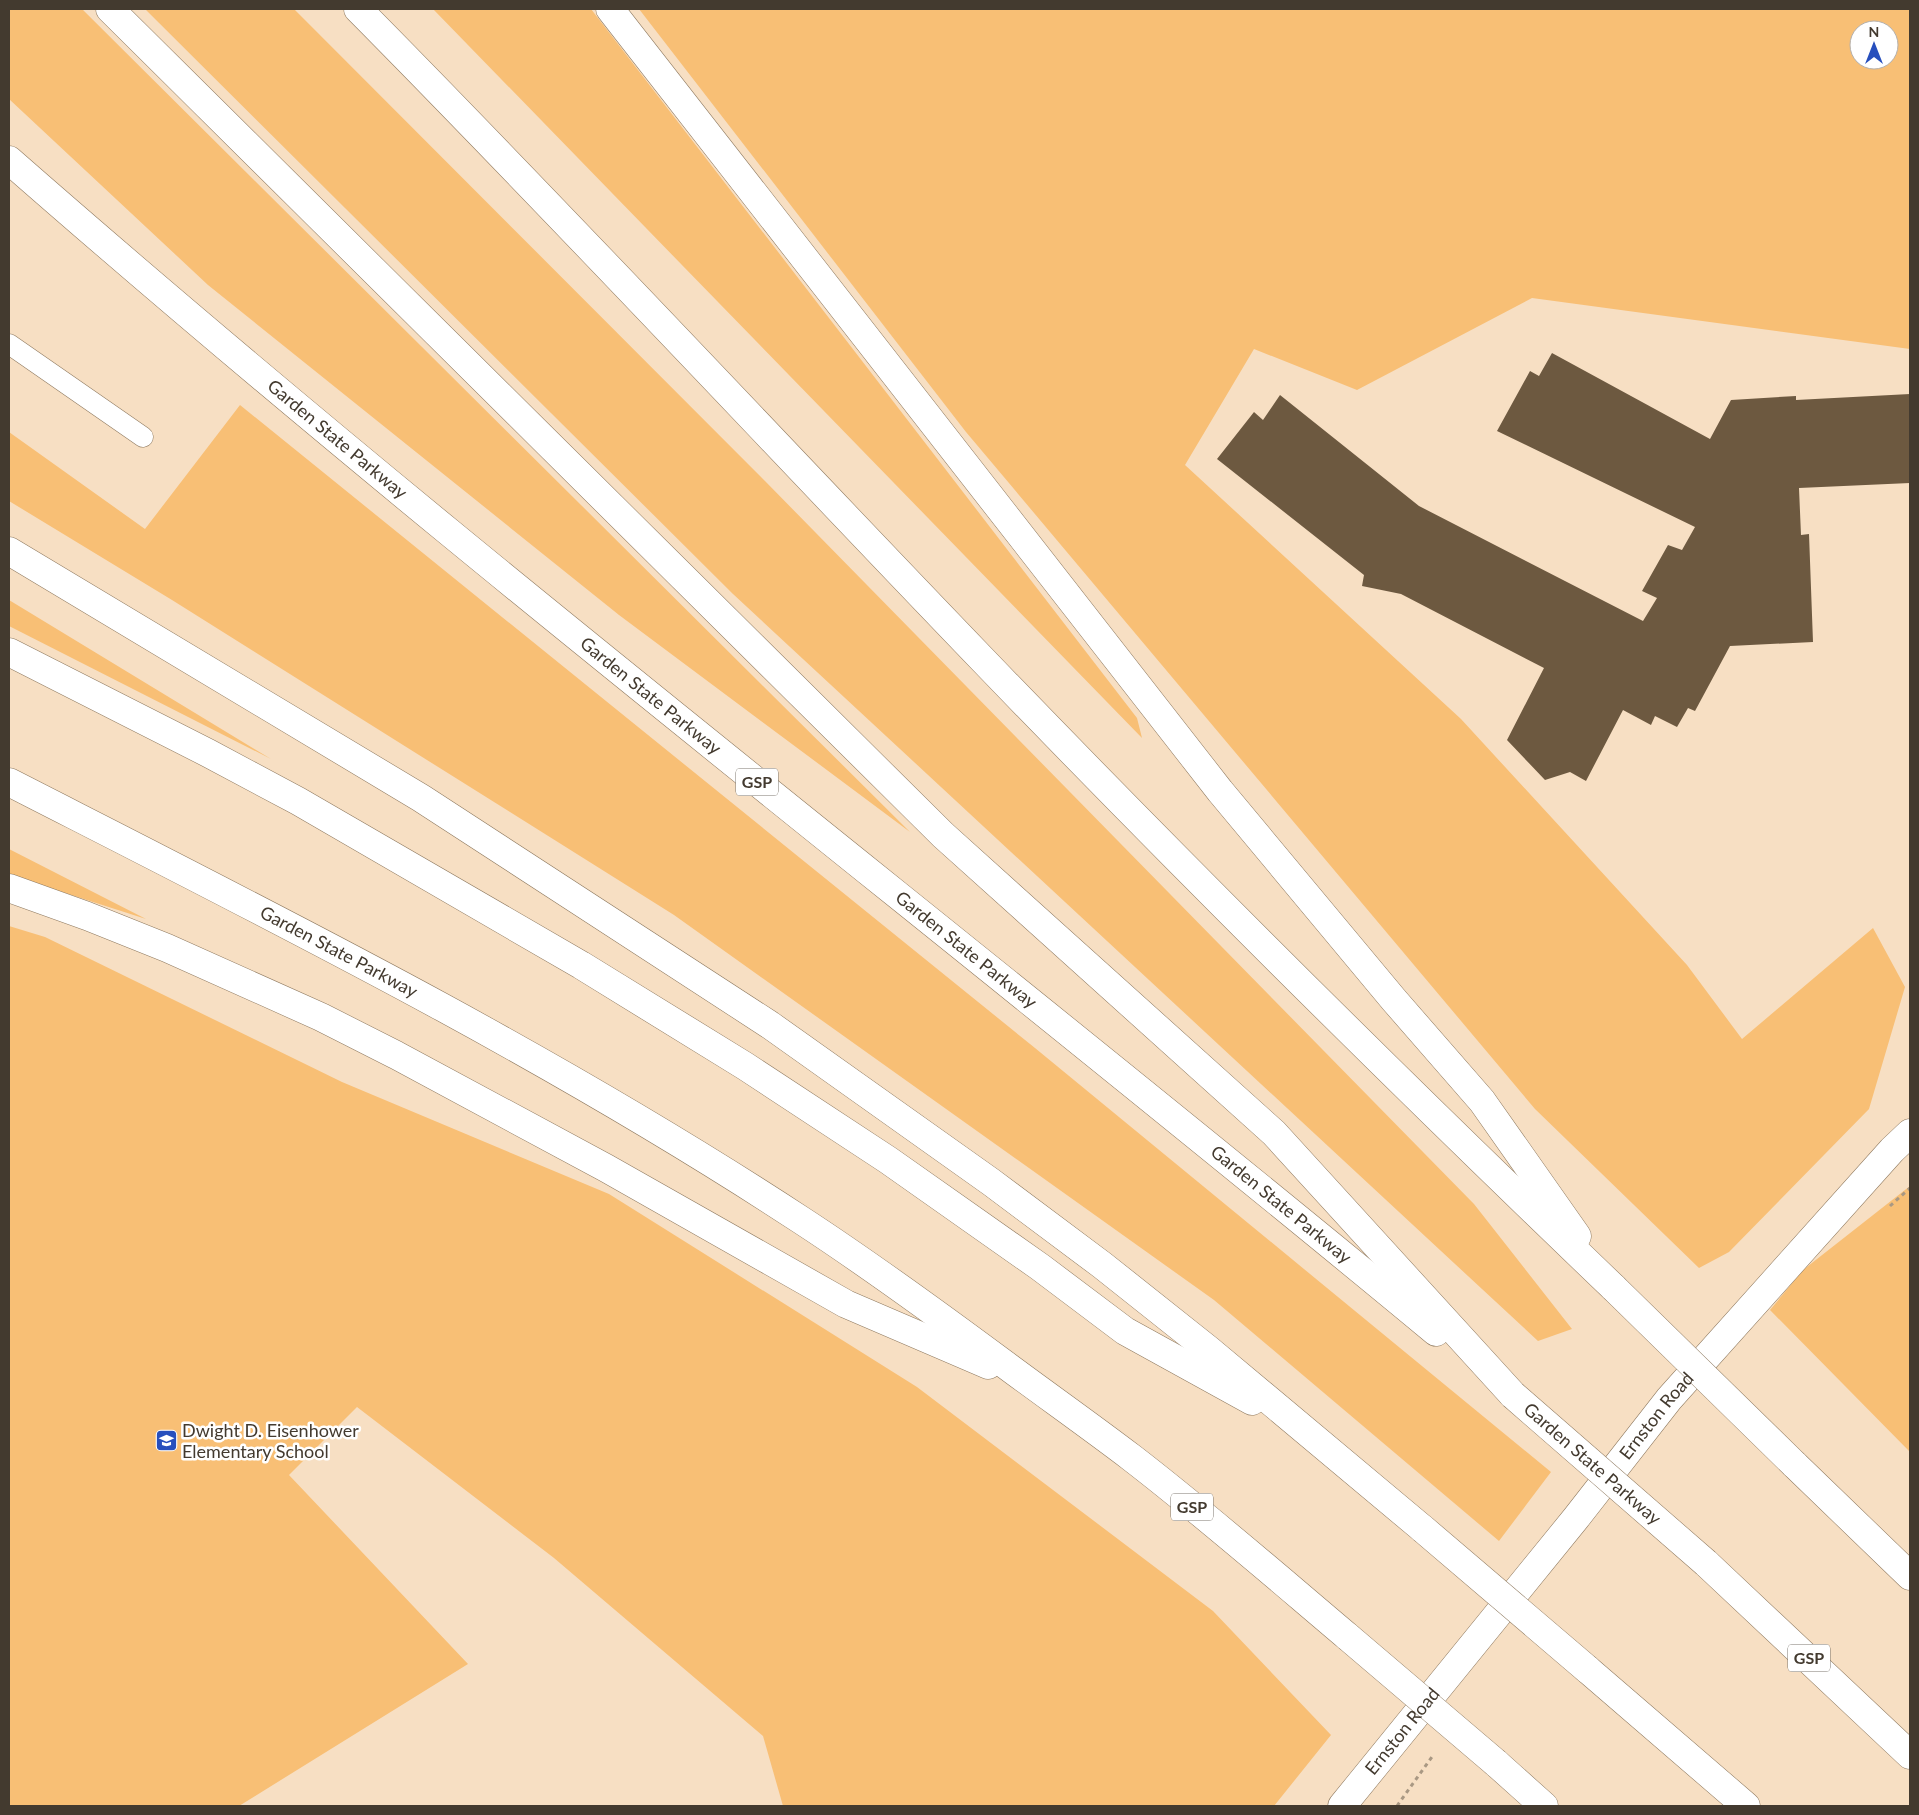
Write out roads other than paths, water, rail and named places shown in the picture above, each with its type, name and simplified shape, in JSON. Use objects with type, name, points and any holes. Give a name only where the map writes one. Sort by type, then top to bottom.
[{"type":"main road","points":[[110,9],[943,835],[1274,1132],[1513,1395]]},
{"type":"main road","points":[[358,9],[1081,761],[1299,981],[1910,1576]]},
{"type":"main road","points":[[610,9],[1220,791],[1382,986],[1482,1101],[1614,1288]]},
{"type":"main road","name":"Garden State Parkway","points":[[9,160],[109,248],[338,440],[698,734],[1290,1210],[1513,1395],[1706,1563],[1910,1755]]},
{"type":"main road","points":[[9,551],[421,798],[770,1025],[983,1176],[1102,1264],[1312,1436],[1746,1806]]},
{"type":"main road","points":[[9,652],[298,801],[581,965],[745,1066],[879,1155],[1040,1267],[1125,1330],[1312,1436]]},
{"type":"main road","name":"Garden State Parkway","points":[[9,782],[192,875],[448,1011],[675,1141],[801,1220],[914,1297],[1134,1459],[1237,1543],[1544,1806]]},
{"type":"main road","points":[[9,888],[87,916],[167,948],[321,1017],[396,1055],[606,1168],[846,1304],[1031,1383]]},
{"type":"main road","name":"Ernston Road","points":[[1342,1806],[1576,1518],[1669,1399],[1892,1150],[1910,1133]]},
{"type":"lane","points":[[9,344],[143,437]]},
{"type":"place","name":"Dwight D. Eisenhower Elementary School","points":[[166,1441]]}]
